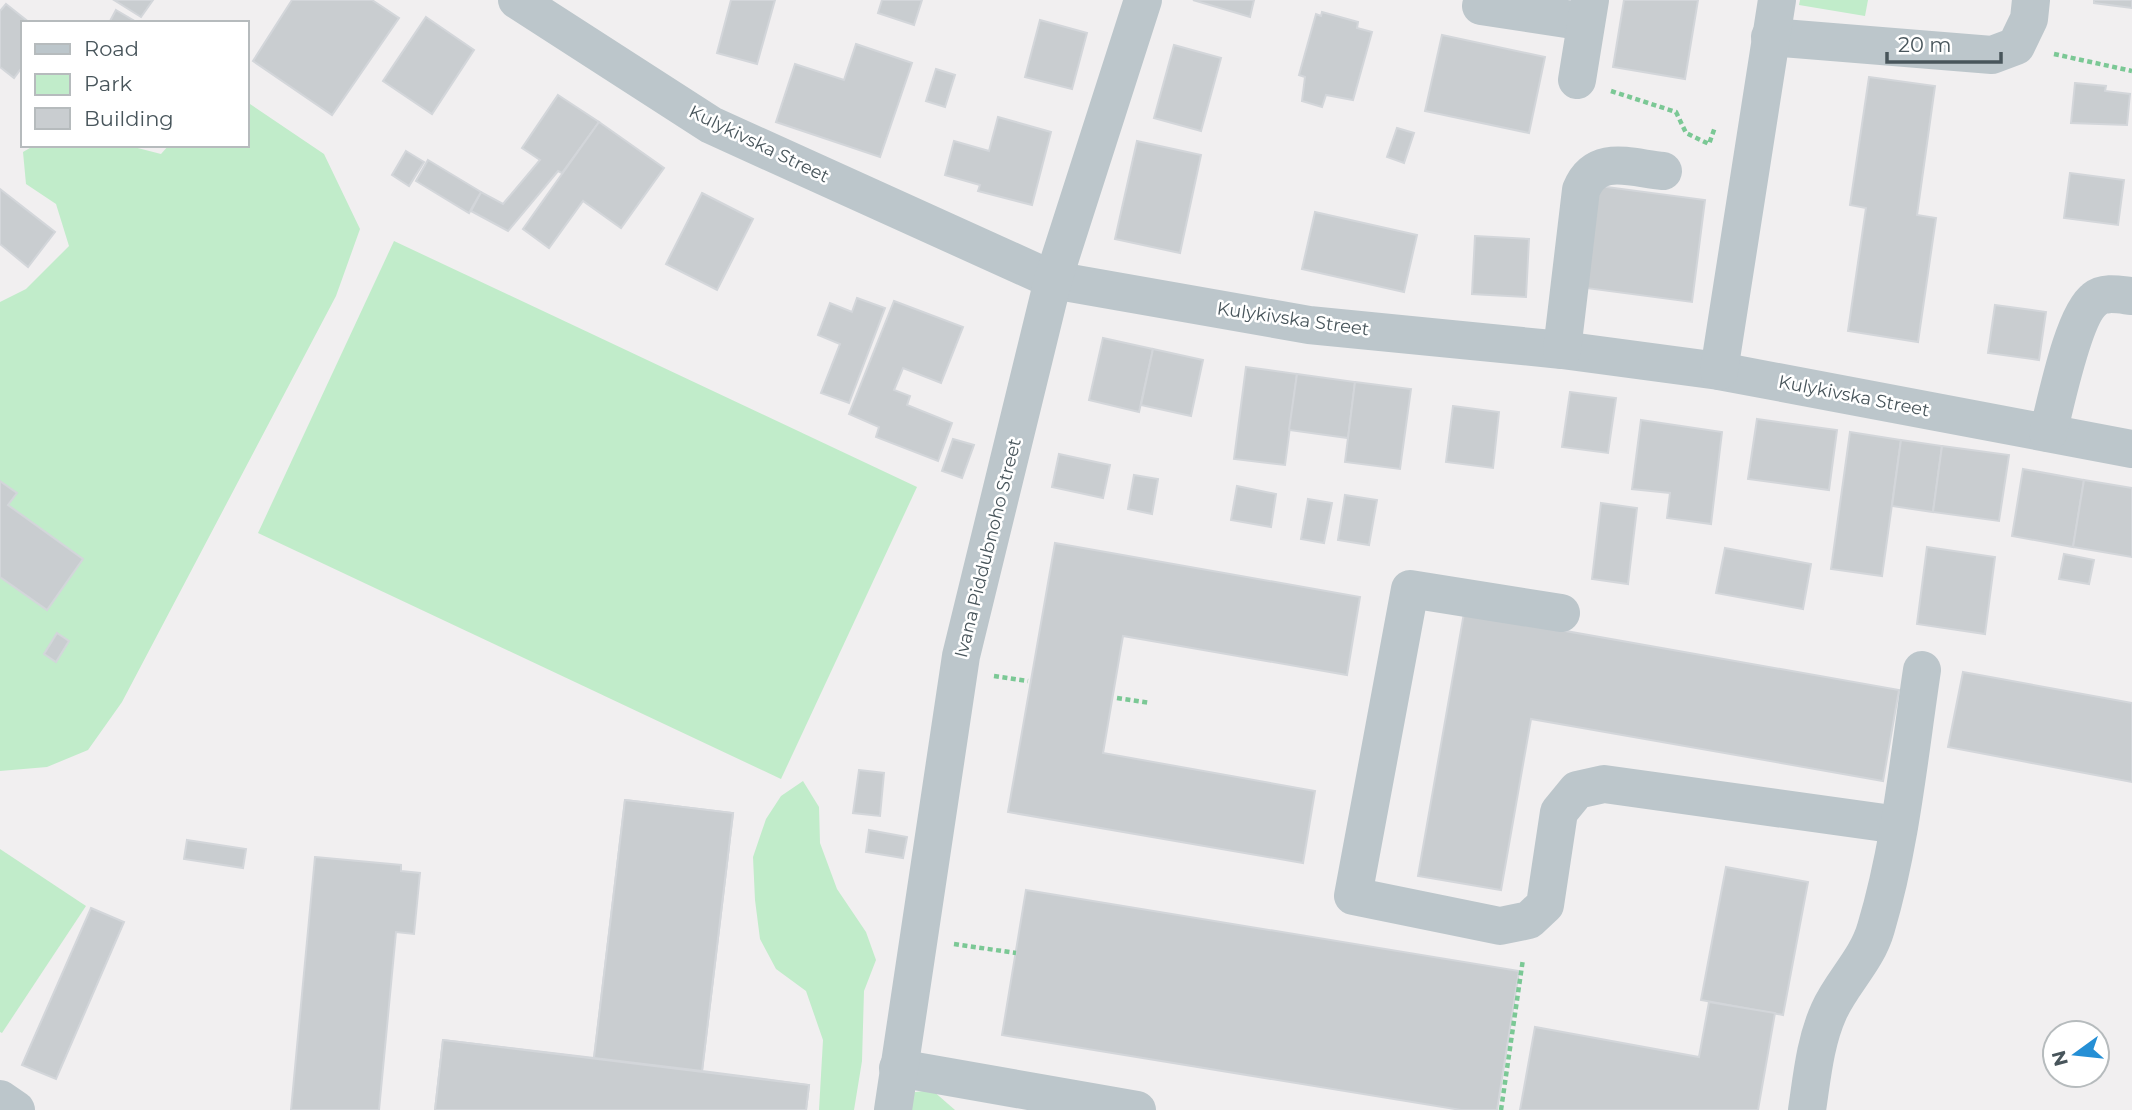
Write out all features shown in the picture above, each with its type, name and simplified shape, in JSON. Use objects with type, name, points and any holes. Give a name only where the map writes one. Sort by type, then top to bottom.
[{"type":"street","name":"Kulykivska Street","points":[[517,0],[711,125],[1053,280],[1310,325],[1562,350],[1719,371],[2132,449]]},
{"type":"street","name":"Ivana Piddubnoho Street","points":[[893,1110],[961,656],[1053,280],[1143,0]]},
{"type":"street","points":[[1719,371],[1777,0]]},
{"type":"street","points":[[1770,37],[1992,55],[2016,46],[2029,19],[2031,0]]},
{"type":"street","points":[[1481,6],[1588,11],[1577,80]]},
{"type":"street","points":[[1562,350],[1581,190],[1586,176],[1598,167],[1612,165],[1663,172]]},
{"type":"street","points":[[2048,433],[2082,312],[2096,297],[2115,294],[2132,296]]},
{"type":"street","points":[[1561,613],[1410,589],[1353,896],[1500,926],[1529,920],[1545,905],[1559,812],[1577,790],[1604,784],[1899,825]]},
{"type":"street","points":[[1807,1110],[1820,1037],[1830,1009],[1860,965],[1876,930],[1899,825],[1922,670]]},
{"type":"street","points":[[898,1068],[1087,1106],[1137,1110]]},
{"type":"street","points":[[0,1098],[16,1110]]},
{"type":"path","points":[[2016,46],[2132,71]]},
{"type":"path","points":[[1577,80],[1676,112],[1686,133],[1709,144]]},
{"type":"path","points":[[1118,698],[1150,703]]},
{"type":"path","points":[[1502,1110],[1529,920]]},
{"type":"path","points":[[943,942],[1016,953]]},
{"type":"green space","points":[[1800,0],[1868,0],[1865,16],[1799,5]]},
{"type":"green space","points":[[248,103],[324,154],[360,229],[336,296],[122,702],[88,750],[47,767],[0,771],[0,302],[26,289],[69,246],[56,204],[26,184],[23,152],[32,147],[134,147],[161,154],[167,147],[248,147]]},
{"type":"green space","points":[[394,241],[917,487],[781,779],[258,533]]},
{"type":"green space","points":[[803,781],[819,807],[820,843],[837,889],[866,932],[876,960],[864,991],[862,1061],[854,1110],[819,1110],[823,1040],[806,991],[776,969],[760,939],[753,857],[766,819],[781,796]]},
{"type":"green space","points":[[0,849],[86,906],[2,1033],[0,1032]]},
{"type":"green space","points":[[932,1090],[955,1110],[892,1110],[899,1094]]},
{"type":"building","points":[[114,0],[153,0],[141,17]]},
{"type":"building","points":[[292,0],[372,0],[399,18],[332,115],[253,61]]},
{"type":"building","points":[[731,0],[775,0],[757,64],[717,53]]},
{"type":"building","points":[[882,0],[922,0],[914,25],[878,13]]},
{"type":"building","points":[[1193,0],[1254,0],[1250,17]]},
{"type":"building","points":[[1624,0],[1698,0],[1685,79],[1613,67]]},
{"type":"building","points":[[2094,0],[2132,0],[2132,8],[2094,3]]},
{"type":"building","points":[[6,4],[27,21],[21,21],[21,69],[14,78],[0,67],[0,11]]},
{"type":"building","points":[[116,10],[135,21],[110,21]]},
{"type":"building","points":[[1322,12],[1358,22],[1357,28],[1372,32],[1353,100],[1326,95],[1322,107],[1302,101],[1305,77],[1299,75],[1316,14],[1321,16]]},
{"type":"building","points":[[426,17],[474,50],[432,114],[383,81]]},
{"type":"building","points":[[1040,20],[1087,33],[1072,89],[1025,77]]},
{"type":"building","points":[[1442,35],[1545,57],[1529,133],[1425,111]]},
{"type":"building","points":[[856,44],[912,63],[880,157],[776,122],[795,64],[844,80]]},
{"type":"building","points":[[1174,45],[1221,58],[1201,131],[1154,118]]},
{"type":"building","points":[[936,69],[955,75],[945,107],[926,101]]},
{"type":"building","points":[[1869,77],[1935,86],[1917,215],[1936,218],[1918,342],[1848,331],[1866,208],[1850,205]]},
{"type":"building","points":[[2075,83],[2106,86],[2105,91],[2130,94],[2127,125],[2071,123]]},
{"type":"building","points":[[558,95],[599,122],[562,173],[558,171],[508,231],[471,211],[481,192],[503,204],[540,160],[522,148]]},
{"type":"building","points":[[998,117],[1051,132],[1032,205],[978,191],[980,185],[945,175],[954,141],[989,151]]},
{"type":"building","points":[[599,122],[664,168],[621,228],[583,201],[549,248],[523,229]]},
{"type":"building","points":[[1397,128],[1414,133],[1404,163],[1387,157]]},
{"type":"building","points":[[1137,141],[1201,155],[1180,253],[1115,239]]},
{"type":"building","points":[[406,151],[424,162],[409,186],[392,175]]},
{"type":"building","points":[[428,160],[481,192],[469,213],[416,181]]},
{"type":"building","points":[[2070,173],[2124,180],[2118,225],[2064,218]]},
{"type":"building","points":[[1599,186],[1705,200],[1692,302],[1586,288]]},
{"type":"building","points":[[0,189],[55,232],[28,267],[0,244]]},
{"type":"building","points":[[702,193],[753,219],[717,290],[666,264]]},
{"type":"building","points":[[1315,212],[1417,235],[1404,292],[1302,269]]},
{"type":"building","points":[[1475,236],[1529,239],[1526,297],[1472,294]]},
{"type":"building","points":[[857,298],[885,308],[849,403],[821,393],[840,344],[818,335],[830,303],[852,312]]},
{"type":"building","points":[[894,301],[963,327],[941,383],[903,368],[894,390],[910,396],[907,405],[952,423],[938,461],[876,437],[879,427],[849,414]]},
{"type":"building","points":[[1995,305],[2046,312],[2039,360],[1988,353]]},
{"type":"building","points":[[1103,338],[1153,349],[1139,412],[1089,400]]},
{"type":"building","points":[[1153,349],[1203,360],[1191,416],[1141,405]]},
{"type":"building","points":[[1246,367],[1297,374],[1285,465],[1234,459]]},
{"type":"building","points":[[1297,374],[1355,382],[1348,438],[1289,430]]},
{"type":"building","points":[[1355,382],[1411,389],[1400,469],[1345,462]]},
{"type":"building","points":[[1570,392],[1616,398],[1608,453],[1562,447]]},
{"type":"building","points":[[1453,406],[1499,412],[1493,468],[1446,462]]},
{"type":"building","points":[[1757,419],[1837,430],[1829,490],[1748,479]]},
{"type":"building","points":[[1641,420],[1722,432],[1711,524],[1667,518],[1670,493],[1632,489]]},
{"type":"building","points":[[1850,432],[1901,440],[1882,576],[1831,569]]},
{"type":"building","points":[[953,439],[974,445],[962,478],[942,471]]},
{"type":"building","points":[[1901,440],[1942,446],[1933,512],[1892,506]]},
{"type":"building","points":[[1942,446],[2009,455],[1999,521],[1933,512]]},
{"type":"building","points":[[1059,454],[1110,465],[1103,498],[1052,487]]},
{"type":"building","points":[[2023,469],[2084,480],[2073,547],[2012,536]]},
{"type":"building","points":[[1134,475],[1158,479],[1152,514],[1128,509]]},
{"type":"building","points":[[2084,480],[2132,488],[2132,557],[2073,547]]},
{"type":"building","points":[[0,481],[17,493],[8,505],[83,559],[47,610],[0,577]]},
{"type":"building","points":[[1237,486],[1276,494],[1271,527],[1231,520]]},
{"type":"building","points":[[1345,495],[1377,500],[1369,545],[1338,540]]},
{"type":"building","points":[[1308,499],[1332,503],[1324,543],[1301,539]]},
{"type":"building","points":[[1601,503],[1637,508],[1628,584],[1592,579]]},
{"type":"building","points":[[1055,543],[1360,597],[1347,675],[1123,636],[1103,753],[1315,791],[1303,863],[1008,812]]},
{"type":"building","points":[[1927,547],[1995,557],[1985,634],[1917,624]]},
{"type":"building","points":[[1725,548],[1811,564],[1803,609],[1716,593]]},
{"type":"building","points":[[2064,554],[2094,560],[2089,584],[2059,579]]},
{"type":"building","points":[[1464,613],[1899,690],[1883,781],[1531,719],[1501,890],[1418,876]]},
{"type":"building","points":[[57,633],[69,641],[56,662],[44,654]]},
{"type":"building","points":[[1963,672],[2132,703],[2132,782],[1948,747]]},
{"type":"building","points":[[859,770],[884,773],[880,816],[853,813]]},
{"type":"building","points":[[625,800],[733,813],[702,1071],[809,1085],[806,1110],[435,1110],[443,1040],[594,1058]]},
{"type":"building","points":[[625,800],[733,813],[702,1071],[594,1058]]},
{"type":"building","points":[[869,830],[907,837],[903,858],[866,852]]},
{"type":"building","points":[[187,840],[246,849],[243,868],[184,859]]},
{"type":"building","points":[[315,857],[401,865],[401,871],[420,873],[414,934],[396,932],[379,1110],[291,1110]]},
{"type":"building","points":[[1726,867],[1808,882],[1783,1015],[1701,1000]]},
{"type":"building","points":[[1026,890],[1519,971],[1497,1110],[1461,1110],[1002,1035]]},
{"type":"building","points":[[91,908],[124,922],[56,1079],[22,1065]]},
{"type":"building","points":[[1709,1002],[1775,1013],[1758,1110],[1520,1110],[1535,1027],[1699,1057]]},
{"type":"building","points":[[443,1040],[809,1085],[806,1110],[435,1110]]}]
